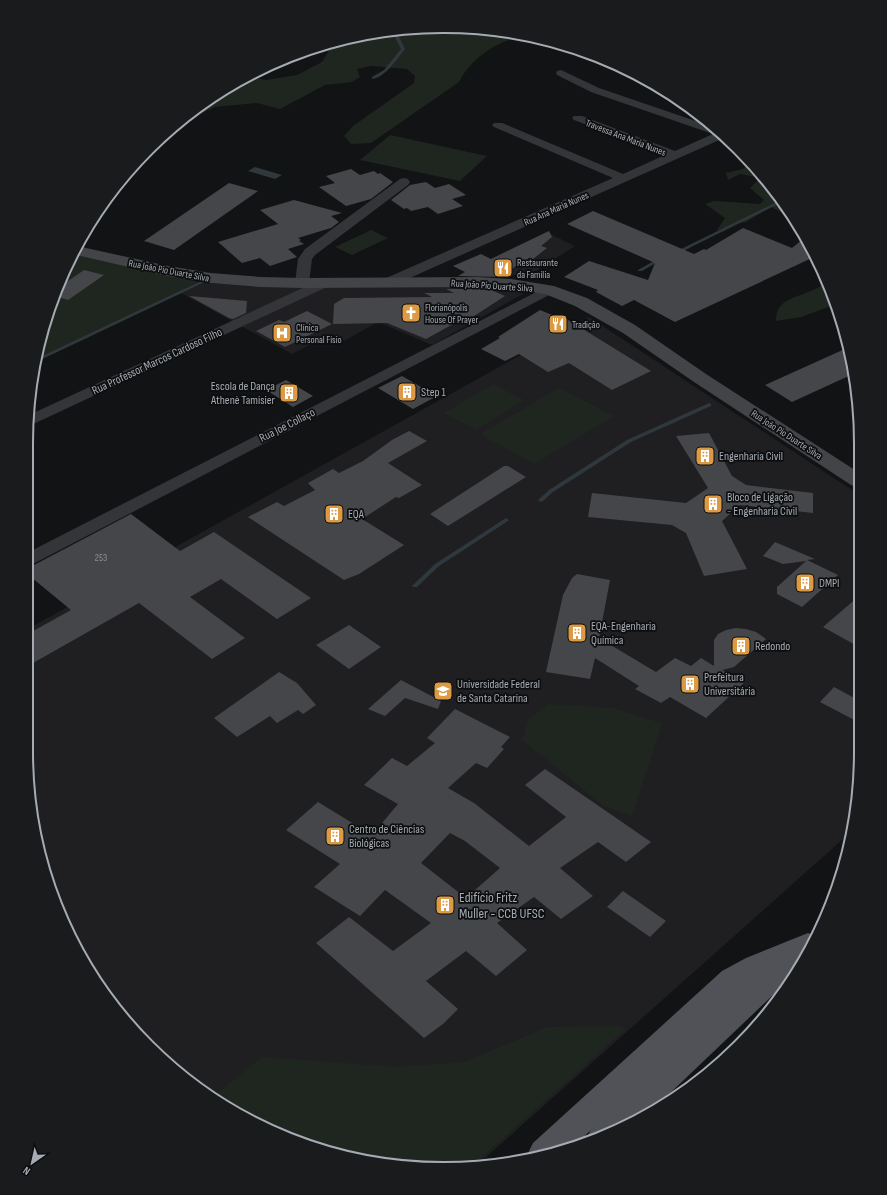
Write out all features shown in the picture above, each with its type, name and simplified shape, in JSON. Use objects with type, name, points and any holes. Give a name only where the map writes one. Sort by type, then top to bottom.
[{"type":"main road","name":"Rua João Pio Duarte Silva","points":[[81,252],[189,276],[261,282],[480,282],[511,284],[548,290],[581,302],[629,329],[700,378],[854,478]]},
{"type":"main road","points":[[551,1148],[732,980],[756,966],[805,945]]},
{"type":"main road","points":[[615,1124],[802,951]]},
{"type":"street","points":[[561,73],[595,90],[705,128]]},
{"type":"street","name":"Travessa Ana Maria Nunes","points":[[578,118],[674,155]]},
{"type":"street","points":[[498,125],[623,178]]},
{"type":"street","name":"Rua Ana Maria Nunes","points":[[389,282],[716,137]]},
{"type":"street","points":[[288,300],[305,259],[310,252],[404,182]]},
{"type":"street","name":"Rua Professor Marcos Cardoso Filho","points":[[34,419],[324,283]]},
{"type":"street","name":"Rua Joe Collaço","points":[[33,556],[548,290]]},
{"type":"shaded area","points":[[417,34],[470,34],[511,39],[495,46],[486,52],[471,65],[459,82],[371,143],[351,144],[344,136],[353,126],[414,83],[415,76],[407,69],[371,66],[357,69],[360,77],[352,82],[325,85],[280,109],[257,103],[215,107],[198,115],[215,102],[256,78],[266,80],[297,75],[322,62],[329,51],[326,51],[363,41]]},
{"type":"shaded area","points":[[390,135],[487,156],[460,181],[360,160]]},
{"type":"shaded area","points":[[746,166],[755,177],[740,174],[728,180],[726,173],[743,169]]},
{"type":"shaded area","points":[[255,167],[282,175],[275,179],[248,171]]},
{"type":"shaded area","points":[[758,180],[783,213],[771,207],[746,222],[739,223],[722,232],[717,230],[725,218],[705,204],[714,201],[760,204],[764,200],[750,188]]},
{"type":"shaded area","points":[[371,230],[388,238],[352,255],[335,247]]},
{"type":"shaded area","points":[[546,232],[575,246],[528,276],[462,273]]},
{"type":"shaded area","points":[[79,255],[198,282],[78,342],[42,357],[47,337],[64,286]]},
{"type":"shaded area","points":[[203,283],[484,286],[528,291],[432,345],[378,322],[344,341],[331,334],[292,354],[181,293]]},
{"type":"shaded area","points":[[823,285],[830,306],[801,317],[776,321],[777,314],[782,304]]},
{"type":"shaded area","name":"Universidade Federal de Santa Catarina","points":[[589,317],[854,491],[854,752],[853,778],[845,838],[483,1160],[444,1162],[417,1161],[363,1154],[337,1148],[286,1131],[262,1120],[215,1093],[194,1077],[153,1042],[135,1022],[102,980],[88,957],[64,909],[47,858],[41,832],[34,778],[33,626]]},
{"type":"shaded area","points":[[493,384],[524,400],[476,430],[444,413]]},
{"type":"shaded area","points":[[559,388],[614,416],[534,464],[480,434]]},
{"type":"shaded area","points":[[548,704],[612,708],[662,723],[632,816],[604,806],[522,740],[528,720]]},
{"type":"shaded area","points":[[617,1026],[627,1028],[478,1160],[444,1162],[417,1161],[363,1154],[337,1148],[286,1131],[262,1120],[217,1094],[262,1057],[397,1067],[465,1062],[547,1027]]},
{"type":"building","points":[[351,169],[360,175],[374,171],[378,174],[380,173],[393,182],[371,199],[346,206],[319,187],[335,183],[326,176]]},
{"type":"building","points":[[426,182],[435,188],[449,184],[466,195],[452,199],[463,206],[438,214],[428,207],[411,211],[407,208],[404,209],[391,200],[410,185]]},
{"type":"building","points":[[229,183],[258,191],[174,250],[144,241]]},
{"type":"building","points":[[294,200],[342,213],[331,216],[339,222],[331,228],[298,238],[301,240],[299,241],[304,244],[288,249],[297,257],[270,266],[260,258],[242,263],[218,242],[278,224],[260,210]]},
{"type":"building","points":[[593,211],[694,254],[704,249],[706,250],[743,228],[792,248],[801,241],[810,259],[675,322],[634,300],[622,306],[596,292],[598,290],[564,277],[589,261],[648,280],[655,263],[567,224]]},
{"type":"building","points":[[549,231],[552,237],[541,246],[547,248],[533,259],[529,258],[524,262],[522,261],[502,277],[458,276],[465,272],[453,266],[481,254],[491,259]]},
{"type":"building","points":[[84,270],[104,275],[68,300],[60,298],[65,283]]},
{"type":"building","points":[[446,289],[489,289],[505,296],[468,320],[464,318],[426,339],[387,323],[333,324],[334,304],[344,298],[432,297],[424,293],[454,293]]},
{"type":"building","points":[[189,296],[247,301],[246,313],[233,319],[229,318]]},
{"type":"building","points":[[540,310],[557,317],[560,315],[651,371],[612,390],[569,363],[548,372],[519,354],[505,361],[481,349],[500,338],[498,337]]},
{"type":"building","points":[[307,311],[332,324],[285,347],[256,331],[279,320],[284,322]]},
{"type":"building","points":[[843,350],[848,376],[792,402],[765,385]]},
{"type":"building","name":"Step 1","points":[[402,376],[437,396],[413,409],[378,388]]},
{"type":"building","name":"Escola de Dança Athenè Tamisier","points":[[286,380],[313,396],[293,407],[266,390]]},
{"type":"building","points":[[409,431],[427,441],[388,463],[422,485],[399,498],[396,497],[362,519],[404,545],[359,574],[344,580],[248,517],[277,502],[284,506],[315,490],[308,483],[333,469],[339,473],[363,461],[392,440]]},
{"type":"building","points":[[709,433],[732,476],[746,485],[813,493],[813,513],[740,505],[722,521],[747,569],[704,576],[686,533],[672,525],[588,517],[592,493],[686,503],[708,488],[676,436]]},
{"type":"building","points":[[504,466],[508,466],[526,477],[448,526],[430,514]]},
{"type":"building","points":[[131,514],[180,551],[214,532],[311,598],[277,619],[221,579],[190,597],[245,638],[212,659],[139,603],[33,663],[33,631],[71,610],[33,579],[34,565]]},
{"type":"building","name":"DMPI","points":[[775,542],[815,559],[807,560],[838,575],[802,607],[777,594],[777,587],[806,561],[783,564],[763,556]]},
{"type":"building","points":[[577,574],[610,580],[599,638],[656,672],[675,658],[691,666],[701,658],[714,666],[714,640],[718,634],[726,630],[735,628],[746,629],[756,632],[766,639],[734,667],[722,670],[744,683],[706,718],[670,697],[661,703],[635,689],[639,686],[595,658],[590,679],[546,672],[563,595],[572,578]]},
{"type":"building","points":[[854,600],[854,644],[823,627]]},
{"type":"building","points":[[349,625],[381,647],[349,669],[316,645]]},
{"type":"building","points":[[279,672],[297,683],[316,705],[303,714],[298,710],[277,723],[270,716],[237,737],[214,718]]},
{"type":"building","points":[[401,680],[441,701],[438,709],[405,698],[385,716],[368,709]]},
{"type":"building","points":[[834,687],[854,698],[854,720],[820,702]]},
{"type":"building","points":[[455,709],[510,737],[501,747],[504,749],[487,768],[476,763],[448,788],[474,803],[529,846],[566,817],[525,785],[545,769],[651,842],[626,862],[598,842],[560,868],[593,896],[561,919],[534,897],[497,923],[527,950],[496,976],[466,951],[426,981],[458,1009],[443,1024],[424,1038],[316,943],[349,917],[393,951],[431,923],[385,890],[360,916],[314,887],[340,864],[286,830],[318,802],[372,835],[398,804],[364,785],[392,758],[407,766],[435,743],[427,738]],"holes":[[[450,833],[465,841],[500,868],[466,898],[421,863]]]},
{"type":"building","points":[[623,891],[666,921],[650,937],[607,907]]},
{"type":"waterway","points":[[373,78],[385,71],[403,49],[397,36]]},
{"type":"waterway","points":[[675,253],[776,204]]},
{"type":"waterway","points":[[640,270],[661,259]]},
{"type":"waterway","points":[[42,358],[205,281]]},
{"type":"waterway","points":[[541,500],[551,491],[629,441],[709,405]]},
{"type":"waterway","points":[[415,586],[437,565],[506,520]]},
{"type":"place","name":"Restaurante da Família","points":[[503,268]]},
{"type":"place","name":"Florianópolis House Of Prayer","points":[[411,313]]},
{"type":"place","name":"Tradição","points":[[558,324]]},
{"type":"place","name":"Clínica Personal Físio","points":[[282,333]]},
{"type":"place","name":"Step 1","points":[[407,392]]},
{"type":"place","name":"Escola de Dança Athenè Tamisier","points":[[289,393]]},
{"type":"place","name":"Engenharia Civil","points":[[705,456]]},
{"type":"place","name":"Bloco de Ligação - Engenharia Civil","points":[[713,504]]},
{"type":"place","name":"EQA","points":[[334,514]]},
{"type":"place","name":"DMPI","points":[[805,583]]},
{"type":"place","name":"EQA-Engenharia Química","points":[[577,633]]},
{"type":"place","name":"Redondo","points":[[741,646]]},
{"type":"place","name":"Prefeitura Universitária","points":[[690,684]]},
{"type":"place","name":"Universidade Federal de Santa Catarina","points":[[443,691]]},
{"type":"place","name":"Centro de Ciências Biológicas","points":[[335,836]]},
{"type":"place","name":"Edifício Fritz Muller - CCB UFSC","points":[[445,905]]}]
